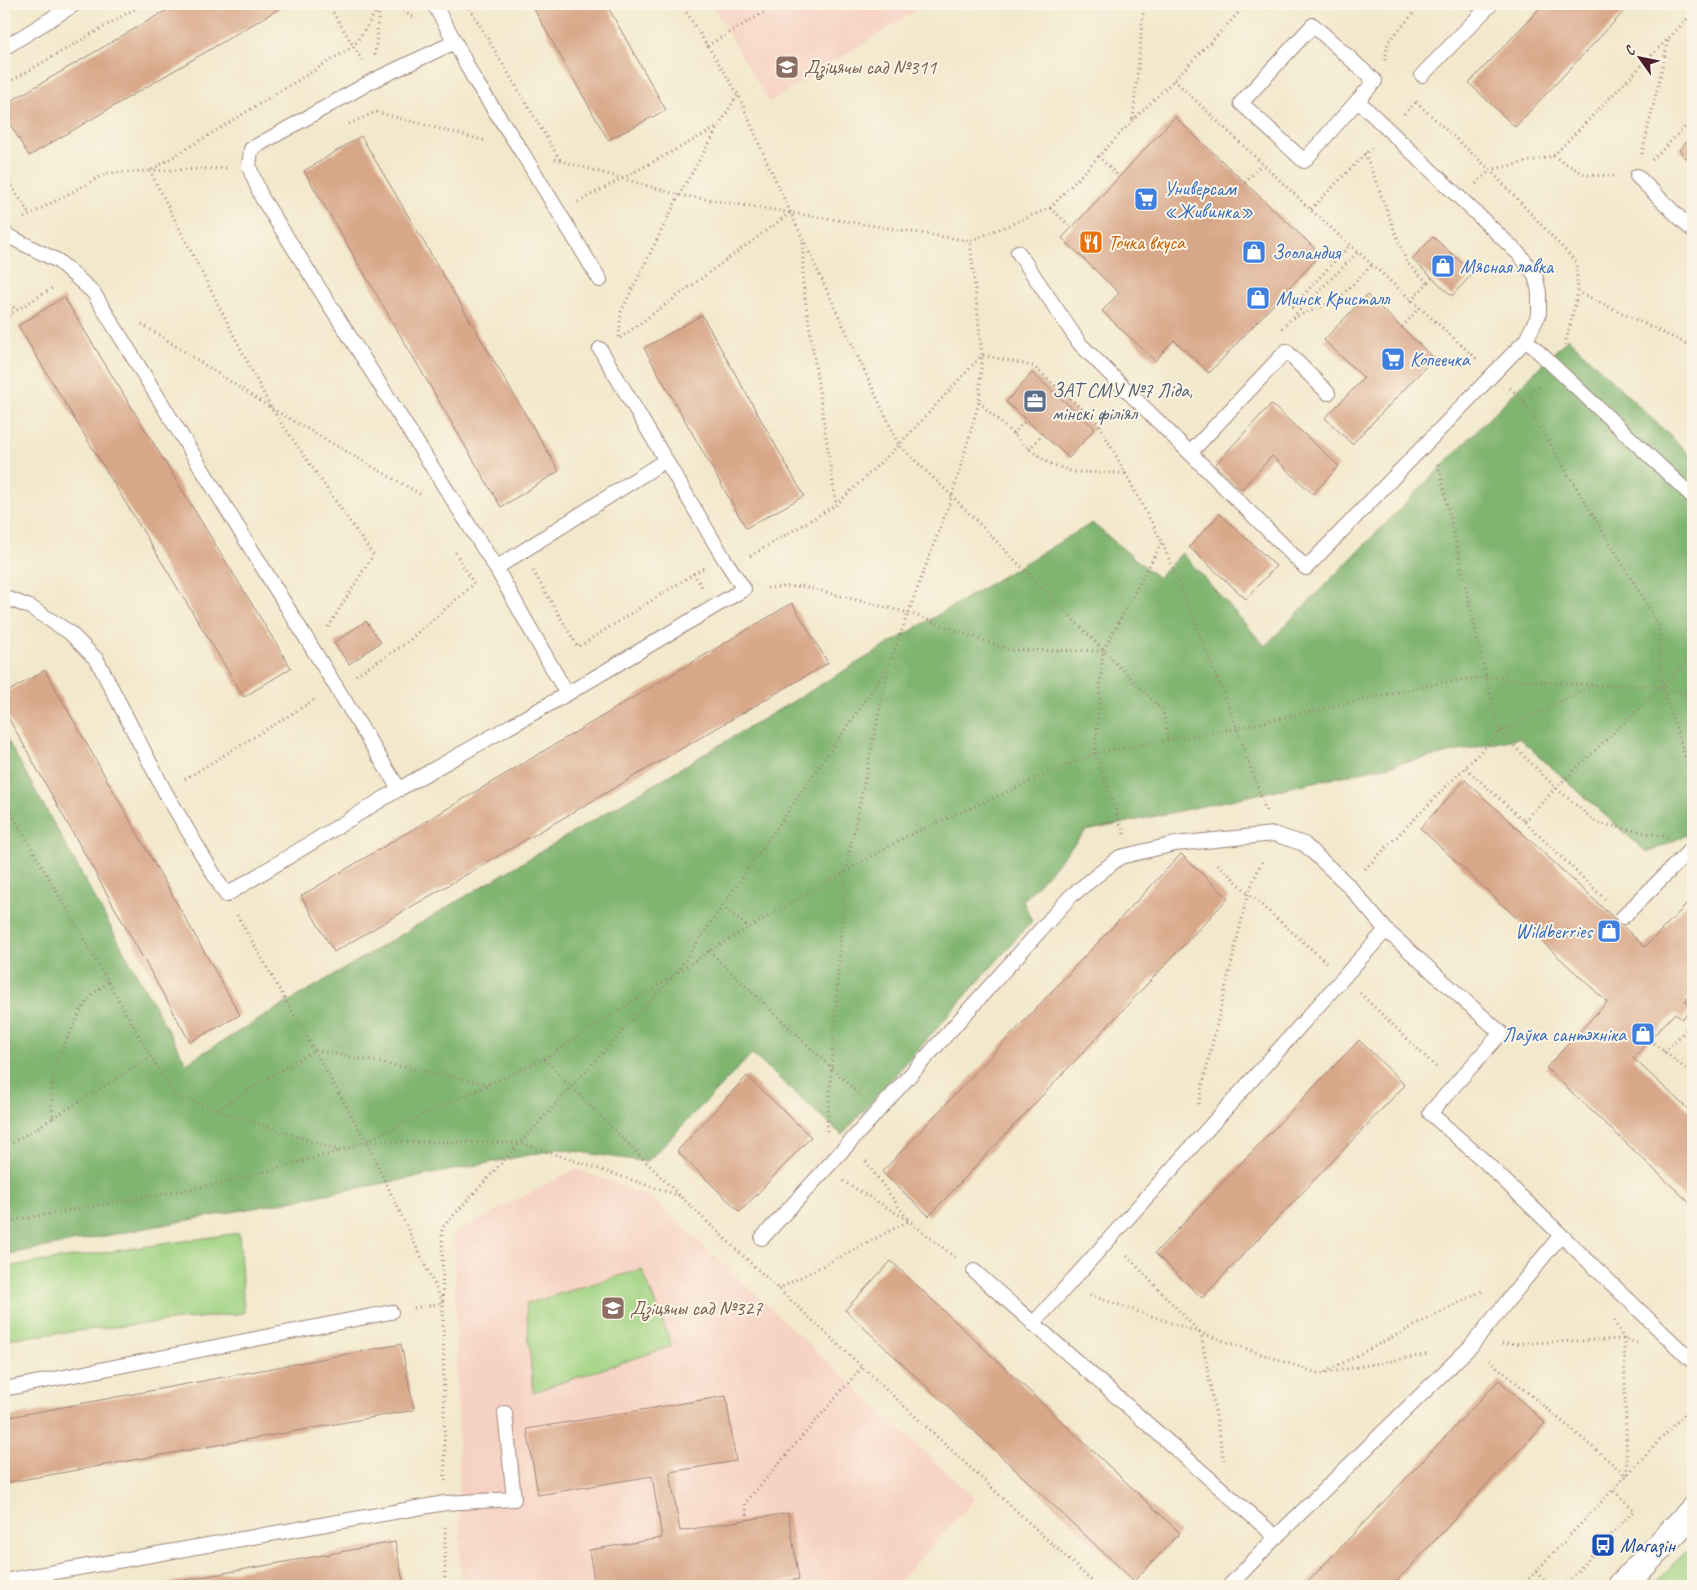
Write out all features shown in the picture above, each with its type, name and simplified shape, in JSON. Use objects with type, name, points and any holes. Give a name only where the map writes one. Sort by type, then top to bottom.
[{"type":"street","points":[[1622,1586],[1693,1511]]},
{"type":"lane","points":[[4,48],[75,4]]},
{"type":"lane","points":[[434,4],[474,79],[520,149],[600,280]]},
{"type":"lane","points":[[1422,75],[1491,4]]},
{"type":"lane","points":[[1313,25],[1375,81],[1358,101],[1304,161],[1241,103],[1313,25]]},
{"type":"lane","points":[[455,42],[374,80],[251,149],[249,167],[262,198],[496,568],[567,694]]},
{"type":"lane","points":[[1018,252],[1080,344],[1306,568],[1526,340],[1538,314],[1539,292],[1535,275],[1520,256],[1358,101]]},
{"type":"lane","points":[[1636,176],[1693,231]]},
{"type":"lane","points":[[4,234],[58,261],[93,292],[398,789]]},
{"type":"lane","points":[[1526,340],[1693,497]]},
{"type":"lane","points":[[4,597],[30,607],[69,632],[97,660],[165,792],[226,894],[398,789],[567,694],[744,589],[600,349]]},
{"type":"lane","points":[[1190,453],[1286,351],[1328,393]]},
{"type":"lane","points":[[496,568],[666,460]]},
{"type":"lane","points":[[762,1238],[1071,896],[1120,857],[1175,844],[1274,834],[1304,844],[1348,885],[1386,930],[1501,1033],[1430,1113],[1482,1159],[1693,1362]]},
{"type":"lane","points":[[1623,917],[1693,847]]},
{"type":"lane","points":[[1033,1324],[1386,930]]},
{"type":"lane","points":[[1229,1586],[1276,1537],[1471,1346],[1561,1235]]},
{"type":"lane","points":[[974,1271],[1276,1537]]},
{"type":"lane","points":[[4,1388],[391,1312]]},
{"type":"lane","points":[[4,1581],[445,1503],[514,1499],[505,1413]]},
{"type":"path","points":[[4,85],[143,4]]},
{"type":"path","points":[[328,4],[374,80]]},
{"type":"path","points":[[467,4],[560,161]]},
{"type":"path","points":[[681,4],[738,94],[767,162],[900,445],[1163,711],[1168,740]]},
{"type":"path","points":[[707,46],[778,4]]},
{"type":"path","points":[[1132,120],[1144,4]]},
{"type":"path","points":[[349,124],[376,112],[520,149],[679,196],[970,241],[1050,208],[1132,120],[1174,80],[1247,4]]},
{"type":"path","points":[[1385,61],[1388,42],[1422,4]]},
{"type":"path","points":[[150,171],[354,46],[380,5]]},
{"type":"path","points":[[376,112],[374,80],[380,5]]},
{"type":"path","points":[[1462,199],[1490,170],[1553,156],[1693,13]]},
{"type":"path","points":[[1636,176],[1670,36]]},
{"type":"path","points":[[1174,80],[1310,209],[1477,359]]},
{"type":"path","points":[[619,338],[621,312],[679,196],[738,94]]},
{"type":"path","points":[[1310,209],[1423,95]]},
{"type":"path","points":[[1416,102],[1490,170],[1576,262],[1578,292],[1693,347]]},
{"type":"path","points":[[1553,156],[1586,175],[1636,176],[1693,119]]},
{"type":"path","points":[[558,213],[718,127]]},
{"type":"path","points":[[1365,154],[1407,263],[1428,283]]},
{"type":"path","points":[[1098,156],[1119,177]]},
{"type":"path","points":[[1245,183],[1262,164]]},
{"type":"path","points":[[21,219],[107,173],[249,167]]},
{"type":"path","points":[[150,171],[271,408],[373,555],[314,651]]},
{"type":"path","points":[[4,173],[30,215]]},
{"type":"path","points":[[1050,208],[1072,228]]},
{"type":"path","points":[[600,349],[619,338],[791,212]]},
{"type":"path","points":[[803,240],[804,284],[836,505]]},
{"type":"path","points":[[970,241],[982,355],[979,402],[952,496],[888,667],[845,872],[825,1170],[909,1221],[974,1271]]},
{"type":"path","points":[[1282,295],[1294,306],[1350,245]]},
{"type":"path","points":[[1290,320],[1336,301],[1372,265]]},
{"type":"path","points":[[1411,301],[1432,278]]},
{"type":"path","points":[[4,318],[65,280],[93,292]]},
{"type":"path","points":[[4,303],[18,310]]},
{"type":"path","points":[[1402,328],[1419,308]]},
{"type":"path","points":[[141,323],[271,408],[420,494]]},
{"type":"path","points":[[522,551],[578,647],[693,573],[727,563],[836,505],[900,445],[982,355]]},
{"type":"path","points":[[982,355],[1033,366],[1099,424],[1162,542],[1238,728],[1274,834],[1248,894],[1198,1105]]},
{"type":"path","points":[[1524,401],[1658,623],[1662,686],[1693,780]]},
{"type":"path","points":[[979,402],[1029,449],[1048,463],[1073,472],[1126,473]]},
{"type":"path","points":[[1013,434],[1026,420]]},
{"type":"path","points":[[1029,449],[1043,434]]},
{"type":"path","points":[[1432,436],[1500,732],[1556,788],[1597,823],[1674,839]]},
{"type":"path","points":[[1131,854],[1095,753],[1103,651],[1162,542]]},
{"type":"path","points":[[165,792],[405,644],[474,584],[450,543]]},
{"type":"path","points":[[744,589],[800,586],[909,613],[1010,650],[1103,651]]},
{"type":"path","points":[[1524,821],[1693,656]]},
{"type":"path","points":[[445,1586],[442,1228],[676,973],[888,667]]},
{"type":"path","points":[[4,1222],[223,1183],[340,1151],[366,1141],[544,1059],[709,951],[907,836],[1095,753],[1238,728],[1439,684],[1486,677],[1593,685],[1662,686],[1693,697]]},
{"type":"path","points":[[1348,885],[1500,732],[1593,685]]},
{"type":"path","points":[[1466,768],[1623,917]]},
{"type":"path","points":[[4,800],[172,1095],[340,1151]]},
{"type":"path","points":[[226,894],[366,1141],[443,1303]]},
{"type":"path","points":[[722,906],[749,928]]},
{"type":"path","points":[[709,951],[877,1112]]},
{"type":"path","points":[[53,1118],[51,1094],[55,1064],[80,1012],[93,994],[108,982]]},
{"type":"path","points":[[1664,1052],[1693,1021],[1687,1013]]},
{"type":"path","points":[[1650,1040],[1693,1075]]},
{"type":"path","points":[[217,1109],[315,1050],[489,1084]]},
{"type":"path","points":[[4,1148],[151,1057]]},
{"type":"path","points":[[544,1059],[680,1196],[1098,1586]]},
{"type":"path","points":[[366,1141],[521,1143],[680,1196]]},
{"type":"path","points":[[851,1141],[909,1221]]},
{"type":"path","points":[[778,1289],[909,1221]]},
{"type":"path","points":[[1132,1248],[1127,1257],[1201,1334],[1230,1497]]},
{"type":"path","points":[[1066,1287],[1320,1374],[1471,1346],[1624,1339],[1641,1344]]},
{"type":"path","points":[[1320,1374],[1486,1290]]},
{"type":"path","points":[[391,1312],[443,1303]]},
{"type":"path","points":[[1610,1313],[1624,1339],[1626,1476]]},
{"type":"path","points":[[1471,1346],[1626,1476]]},
{"type":"path","points":[[748,1520],[745,1503],[862,1367]]},
{"type":"path","points":[[1522,1586],[1693,1405]]},
{"type":"path","points":[[1564,1586],[1634,1510],[1613,1490]]},
{"type":"path","points":[[1536,1572],[1550,1586]]},
{"type":"shaded area","name":"Дзіцячы сад №311","points":[[711,4],[927,4],[769,102]]},
{"type":"shaded area","name":"Дзіцячы сад №327","points":[[576,1169],[651,1197],[975,1499],[895,1586],[461,1586],[454,1233]]},
{"type":"green space","points":[[1568,338],[1693,458],[1693,832],[1647,853],[1519,738],[1086,831],[1023,901],[1032,921],[842,1135],[752,1054],[647,1162],[559,1149],[4,1255],[4,734],[186,1063],[1092,523],[1158,578],[1182,553],[1265,646]]},
{"type":"green space","points":[[239,1233],[244,1313],[4,1339],[4,1267]]},
{"type":"green space","points":[[642,1269],[672,1346],[533,1392],[526,1304]]},
{"type":"green space","points":[[1693,1544],[1693,1586],[1652,1586]]},
{"type":"building","points":[[177,4],[287,4],[29,156],[4,114],[4,105]]},
{"type":"building","points":[[531,4],[606,4],[666,110],[608,140]]},
{"type":"building","points":[[1544,4],[1631,4],[1515,127],[1469,83]]},
{"type":"building","points":[[1175,117],[1321,254],[1209,373],[1174,340],[1155,361],[1102,311],[1119,293],[1062,238]]},
{"type":"building","points":[[1693,135],[1693,164],[1679,150]]},
{"type":"building","points":[[361,136],[559,471],[501,507],[304,171]]},
{"type":"building","name":"Мясная лавка","points":[[1433,237],[1473,273],[1452,296],[1412,259]]},
{"type":"building","points":[[1367,295],[1434,358],[1352,444],[1325,418],[1364,378],[1324,340]]},
{"type":"building","points":[[64,297],[291,668],[244,697],[18,326]]},
{"type":"building","points":[[702,315],[804,496],[746,528],[644,348]]},
{"type":"building","points":[[1032,373],[1095,428],[1069,458],[1006,402]]},
{"type":"building","points":[[1271,404],[1339,466],[1313,494],[1272,456],[1241,490],[1215,465]]},
{"type":"building","points":[[1220,514],[1276,566],[1246,599],[1189,547]]},
{"type":"building","points":[[792,603],[828,663],[334,952],[301,896]]},
{"type":"building","points":[[366,621],[381,642],[349,664],[334,643]]},
{"type":"building","points":[[45,670],[240,1015],[190,1042],[4,710],[4,694]]},
{"type":"building","points":[[1465,780],[1645,947],[1690,901],[1693,904],[1693,992],[1685,1001],[1693,1007],[1682,1019],[1675,1013],[1633,1058],[1693,1114],[1693,1206],[1546,1068],[1607,1002],[1420,828]]},
{"type":"building","points":[[1181,854],[1228,898],[929,1216],[882,1172]]},
{"type":"building","points":[[1359,1040],[1405,1085],[1202,1298],[1155,1253]]},
{"type":"building","points":[[747,1076],[811,1137],[740,1212],[677,1151]]},
{"type":"building","points":[[891,1261],[1180,1533],[1134,1581],[845,1310]]},
{"type":"building","points":[[401,1344],[414,1410],[4,1483],[4,1418]]},
{"type":"building","points":[[1499,1380],[1545,1423],[1392,1586],[1304,1586]]},
{"type":"building","points":[[726,1396],[736,1461],[670,1472],[680,1531],[788,1513],[799,1579],[756,1586],[595,1586],[589,1550],[662,1538],[652,1476],[538,1495],[527,1429]]},
{"type":"building","points":[[395,1542],[404,1586],[158,1586],[158,1585]]},
{"type":"place","name":"Дзіцячы сад №311","points":[[787,67]]},
{"type":"place","name":"Универсам «Живинка»","points":[[1146,199]]},
{"type":"place","name":"Точка вкуса","points":[[1091,242]]},
{"type":"place","name":"Зооландия","points":[[1254,252]]},
{"type":"place","name":"Мясная лавка","points":[[1443,266]]},
{"type":"place","name":"Минск Кристалл","points":[[1258,298]]},
{"type":"place","name":"Копеечка","points":[[1393,359]]},
{"type":"place","name":"ЗАТ СМУ №7 Ліда, мінскі філіял","points":[[1035,401]]},
{"type":"place","name":"Wildberries","points":[[1609,931]]},
{"type":"place","name":"Лаўка сантэхніка","points":[[1643,1034]]},
{"type":"place","name":"Дзіцячы сад №327","points":[[613,1308]]},
{"type":"place","name":"Магазін","points":[[1603,1545]]}]
